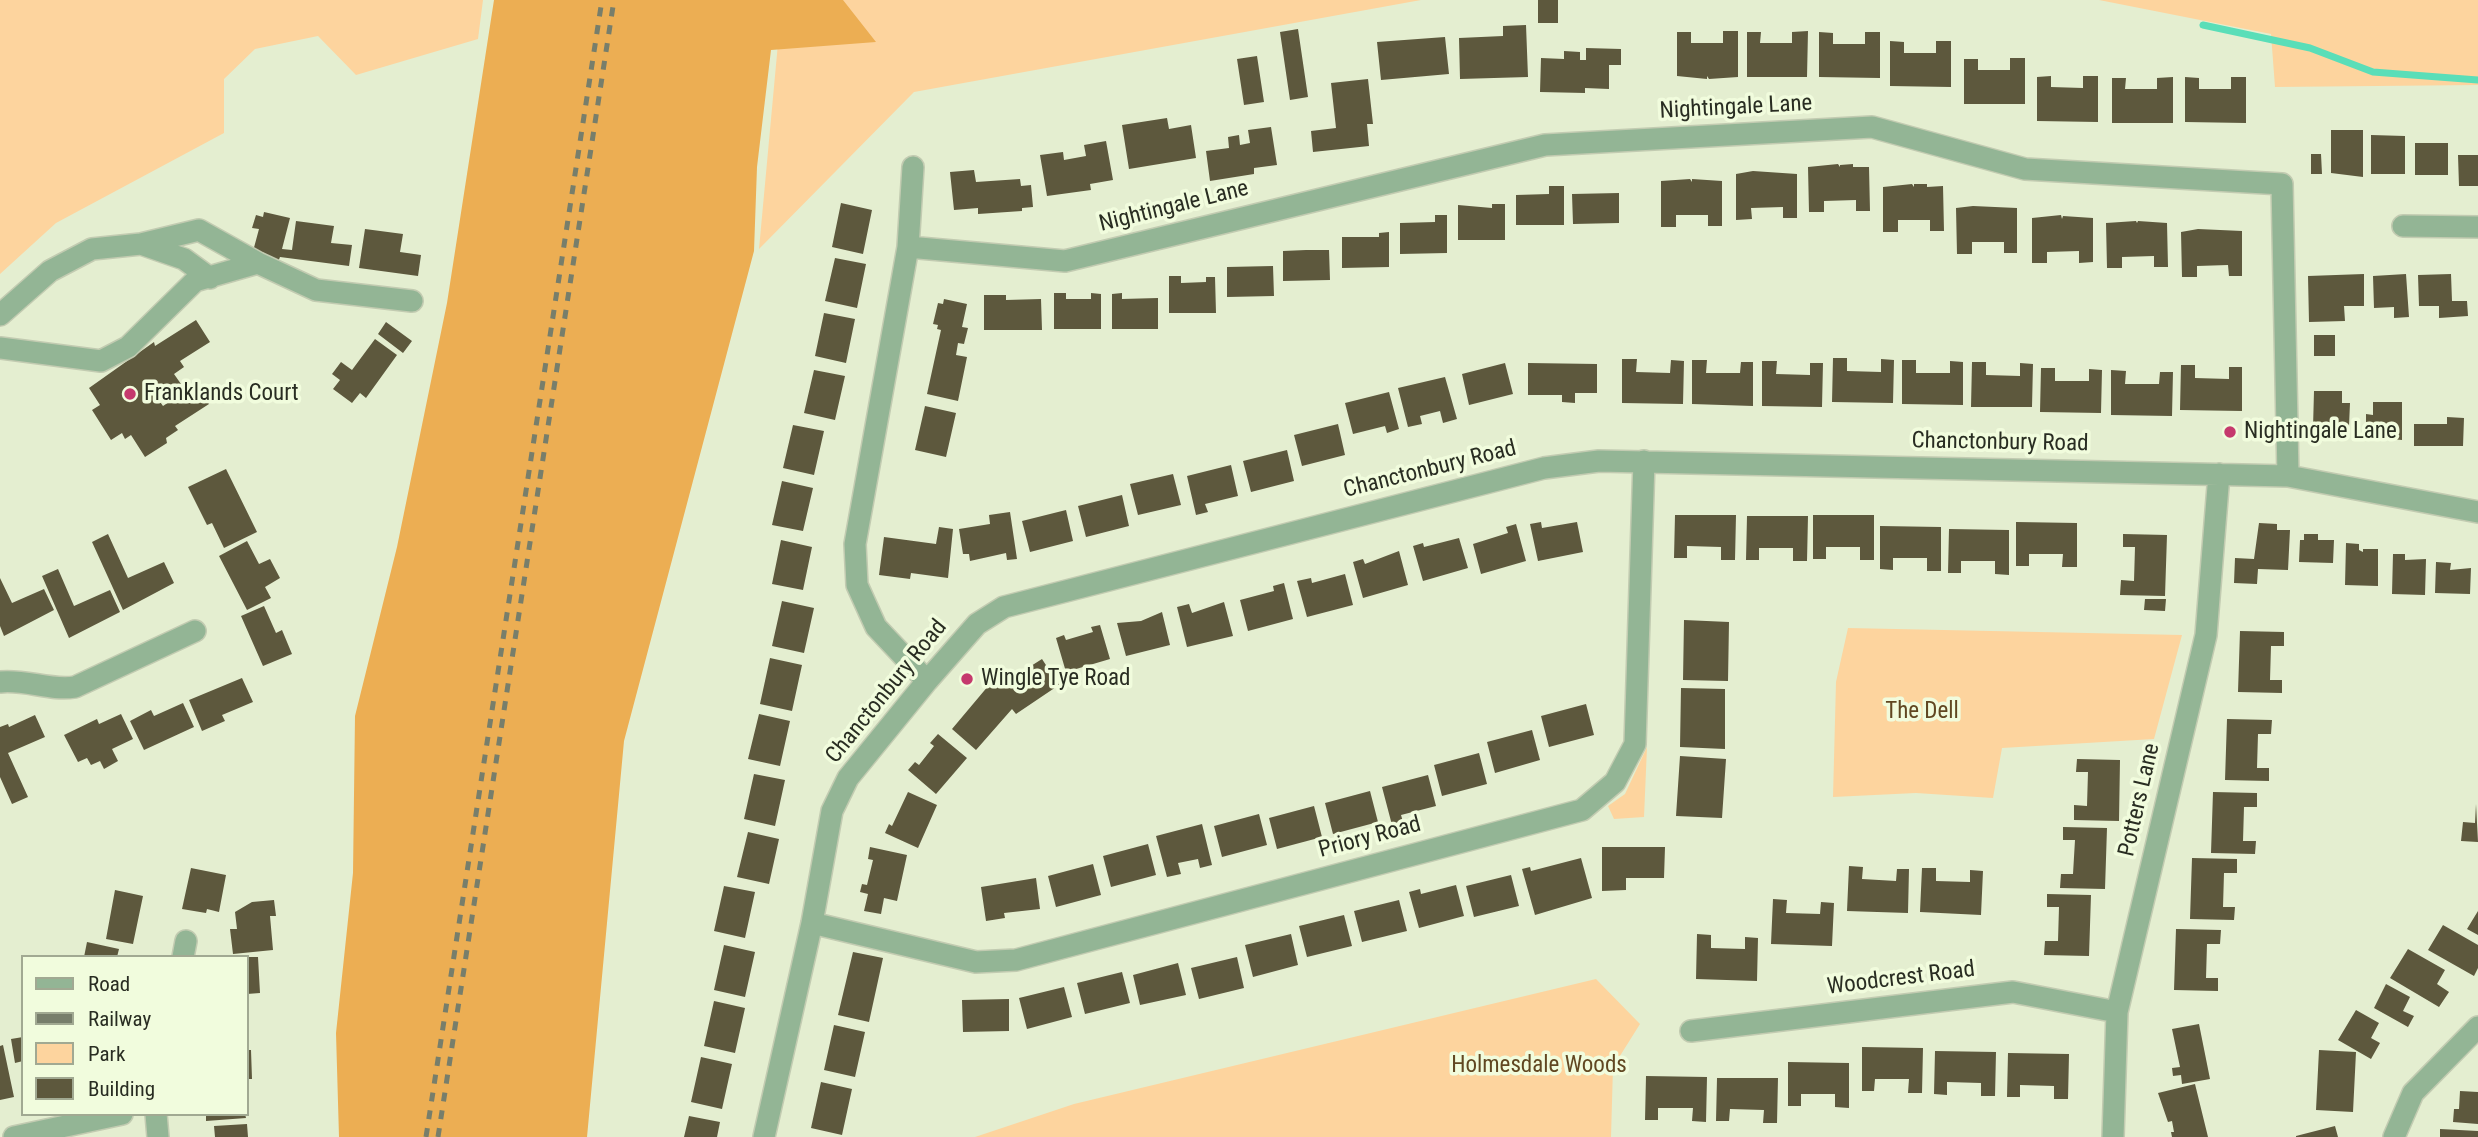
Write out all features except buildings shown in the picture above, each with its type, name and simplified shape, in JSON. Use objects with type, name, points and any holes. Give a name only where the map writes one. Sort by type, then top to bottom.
[{"type":"street","name":"Nightingale Lane","points":[[908,247],[1065,261],[1545,145],[1858,128],[1872,128],[2025,169],[2282,184],[2288,476]]},
{"type":"street","points":[[913,167],[908,247],[855,544],[858,585],[876,627],[927,681]]},
{"type":"street","points":[[2403,226],[2478,227]]},
{"type":"street","points":[[0,315],[50,271],[92,250],[141,244],[199,230],[258,263],[316,290],[412,301]]},
{"type":"street","points":[[141,244],[184,259],[210,278]]},
{"type":"street","points":[[0,348],[101,361],[128,347],[195,281],[258,263]]},
{"type":"street","name":"Chanctonbury Road","points":[[764,1137],[812,923],[832,811],[848,778],[927,681],[977,624],[1004,607],[1544,468],[1598,461],[2288,476],[2477,509]]},
{"type":"street","name":"Priory Road","points":[[812,923],[976,961],[1016,960],[1582,810],[1615,782],[1635,744],[1644,461]]},
{"type":"street","name":"Potters Lane","points":[[2112,1137],[2116,1012],[2207,635],[2219,474]]},
{"type":"street","points":[[0,682],[17,680],[60,689],[75,687],[195,631]]},
{"type":"street","name":"Woodcrest Road","points":[[1691,1031],[2013,992],[2116,1012]]},
{"type":"street","points":[[2394,1137],[2413,1093],[2478,1027]]},
{"type":"street","points":[[14,1137],[113,1116]]},
{"type":"street","points":[[156,1116],[158,1137]]},
{"type":"green space","points":[[0,0],[483,0],[478,39],[356,75],[318,36],[255,49],[224,79],[224,133],[56,223],[0,274]]},
{"type":"green space","points":[[782,0],[1421,0],[914,92],[759,249]]},
{"type":"green space","points":[[2099,0],[2478,0],[2478,85],[2275,87],[2271,34]]},
{"type":"green space","name":"The Dell","points":[[1848,628],[2182,635],[2154,739],[2002,748],[1993,798],[1916,793],[1833,797],[1836,682]]},
{"type":"green space","points":[[1647,747],[1644,817],[1614,819],[1608,806],[1625,794]]},
{"type":"green space","name":"Holmesdale Woods","points":[[1596,979],[1640,1024],[1613,1067],[1611,1137],[975,1137],[1074,1104]]},
{"type":"shaded area","points":[[494,0],[843,0],[876,42],[771,50],[757,167],[754,251],[624,741],[587,1137],[339,1137],[336,1033],[353,873],[355,716],[397,547],[447,303]]},
{"type":"waterway","points":[[2203,25],[2310,48],[2373,72],[2478,80]]},
{"type":"railway","points":[[426,1137],[602,0]]},
{"type":"railway","points":[[438,1137],[614,0]]},
{"type":"place","name":"Franklands Court","points":[[130,394]]},
{"type":"place","name":"Nightingale Lane","points":[[2230,432]]},
{"type":"place","name":"Wingle Tye Road","points":[[967,679]]}]
